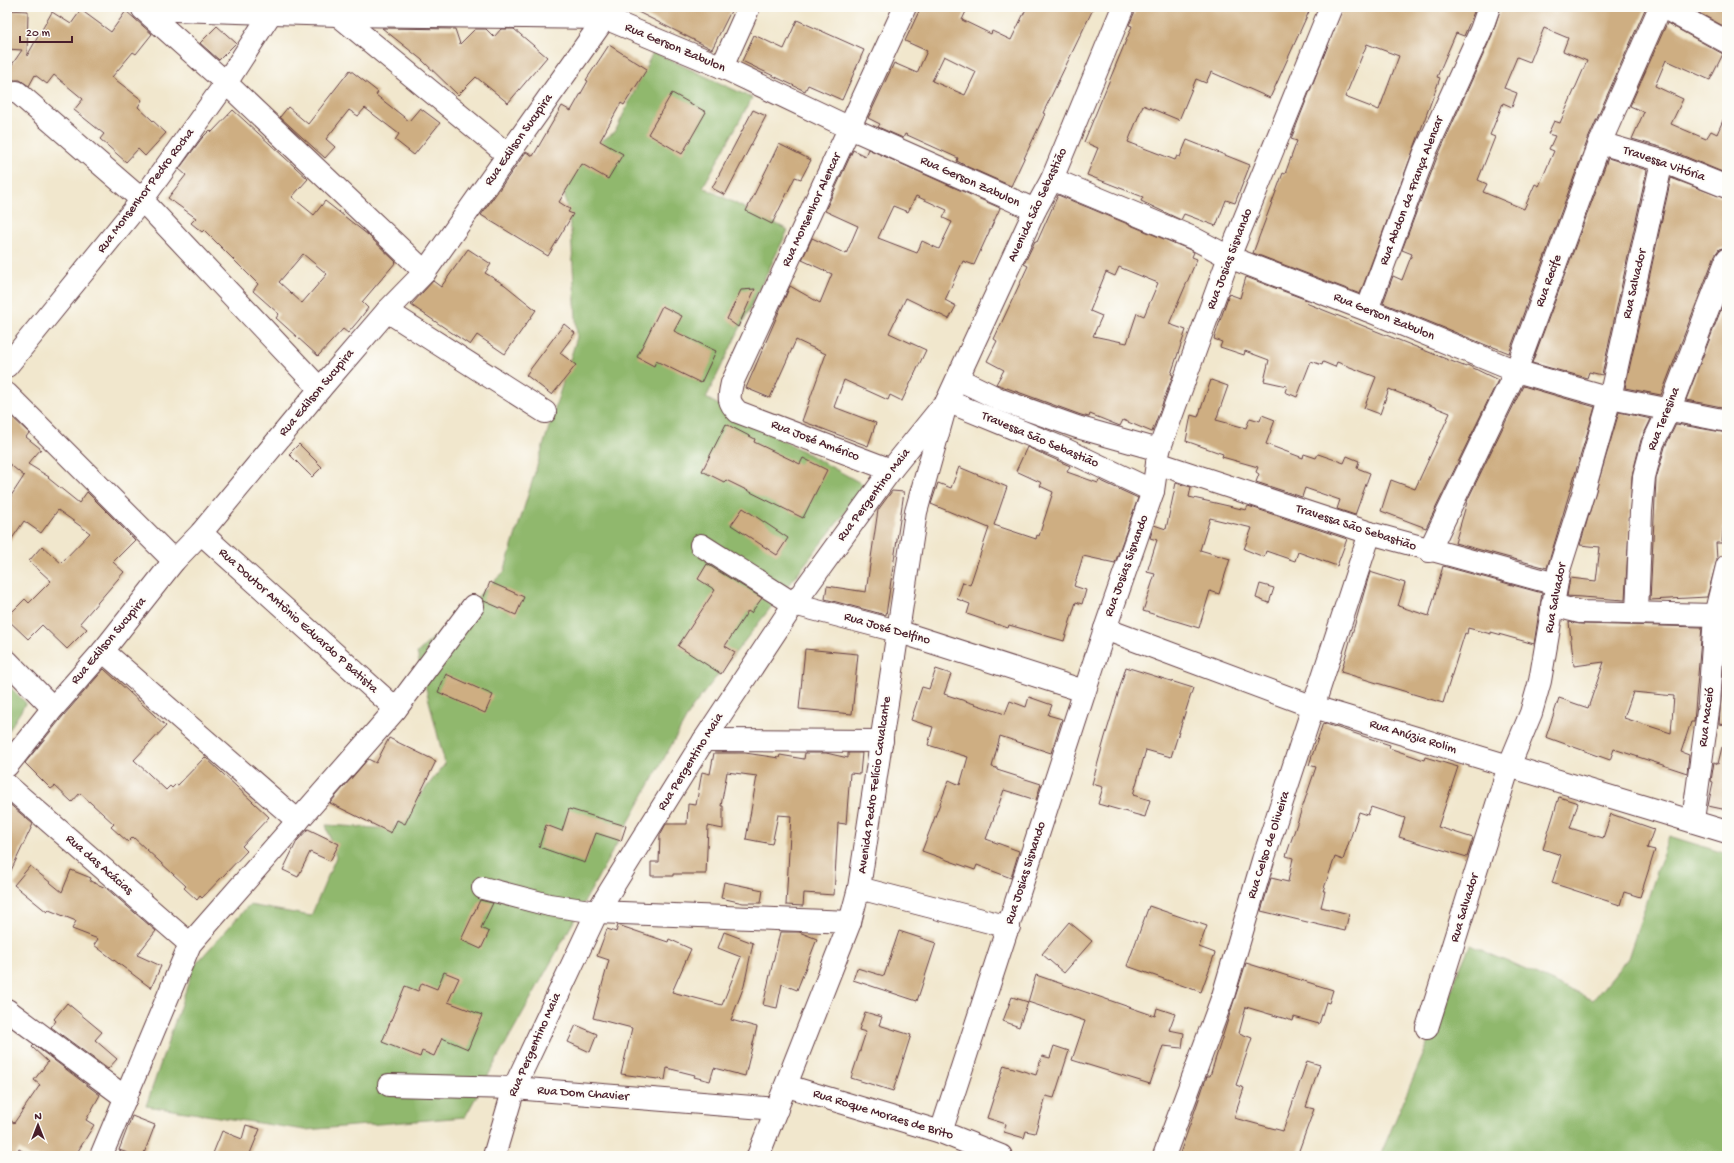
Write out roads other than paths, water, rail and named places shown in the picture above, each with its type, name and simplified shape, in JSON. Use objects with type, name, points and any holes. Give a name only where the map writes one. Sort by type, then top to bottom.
[{"type":"street","points":[[722,67],[749,7]]},
{"type":"street","name":"Rua Monsenhor Alencar","points":[[738,412],[730,404],[729,396],[732,383],[905,7]]},
{"type":"street","name":"Avenida São Sebastião","points":[[947,401],[1035,210],[1052,179],[1123,7]]},
{"type":"street","name":"Rua Josias Sisnando","points":[[941,1132],[1009,927],[1104,628],[1154,491],[1158,456],[1229,257],[1331,7]]},
{"type":"street","name":"Rua Abdon da França Alencar","points":[[1367,310],[1424,155],[1481,30],[1489,7]]},
{"type":"street","name":"Rua Recife","points":[[1429,551],[1516,371],[1600,143],[1660,7]]},
{"type":"street","points":[[1663,7],[1727,42]]},
{"type":"street","name":"Rua Gerson Zabulon","points":[[226,83],[143,9],[272,10],[338,15],[607,12],[850,128],[1035,210]]},
{"type":"street","name":"Rua Monsenhor Pedro Rocha","points":[[7,366],[142,200],[226,83],[272,10]]},
{"type":"street","name":"Rua Edilson Sucupira","points":[[7,766],[53,708],[103,651],[174,562],[201,533],[320,389],[387,311],[425,272],[607,12]]},
{"type":"street","points":[[338,15],[508,155]]},
{"type":"street","points":[[226,83],[425,272]]},
{"type":"street","points":[[16,92],[142,200],[320,389]]},
{"type":"street","name":"Travessa Vitória","points":[[1600,143],[1662,161],[1727,187]]},
{"type":"street","name":"Rua Salvador","points":[[1427,1028],[1509,766],[1531,713],[1540,681],[1554,595],[1610,398],[1662,161]]},
{"type":"street","name":"Rua Gerson Zabulon","points":[[1052,179],[1193,238],[1229,257],[1367,310],[1516,371],[1610,398],[1670,408],[1727,421]]},
{"type":"street","name":"Rua Teresina","points":[[1637,612],[1644,477],[1652,443],[1670,408],[1727,259]]},
{"type":"street","points":[[387,311],[545,412]]},
{"type":"street","name":"Travessa São Sebastião","points":[[958,379],[1001,400],[1370,533],[1429,551],[1554,595],[1580,612],[1637,612],[1715,615]]},
{"type":"street","points":[[7,394],[174,562]]},
{"type":"street","name":"Travessa São Sebastião","points":[[947,401],[1064,449],[1154,491]]},
{"type":"street","name":"Rua Pergentino Maia","points":[[494,1156],[514,1088],[597,912],[704,740],[794,604],[891,470],[947,401]]},
{"type":"street","name":"Avenida Pedro Felício Cavalcante","points":[[758,1156],[787,1086],[850,922],[859,888],[916,512],[947,401]]},
{"type":"street","name":"Rua José Américo","points":[[738,412],[891,470]]},
{"type":"street","name":"Rua Doutor Antônio Eduardo P Batista","points":[[201,533],[396,708]]},
{"type":"street","name":"Rua Celso de Oliveira","points":[[1164,1156],[1223,996],[1263,860],[1370,533]]},
{"type":"street","name":"Rua José Delfino","points":[[701,545],[794,604],[897,631],[1084,691]]},
{"type":"street","name":"Rua Maceió","points":[[1693,820],[1718,705],[1715,615],[1727,566]]},
{"type":"street","points":[[101,1156],[190,944],[396,708],[473,606]]},
{"type":"street","name":"Rua Anúzia Rolim","points":[[1104,628],[1314,707],[1693,820],[1727,832]]},
{"type":"street","points":[[103,651],[298,821]]},
{"type":"street","points":[[7,661],[53,708]]},
{"type":"street","points":[[704,740],[882,741]]},
{"type":"street","name":"Rua das Acácias","points":[[7,785],[190,944]]},
{"type":"street","points":[[483,888],[549,905],[597,912],[850,922]]},
{"type":"street","points":[[859,888],[1009,927]]},
{"type":"street","points":[[7,1010],[126,1098]]},
{"type":"street","name":"Rua Dom Chavier","points":[[389,1085],[514,1088],[777,1109]]},
{"type":"street","name":"Rua Roque Moraes de Brito","points":[[787,1086],[941,1132],[1001,1156]]}]
